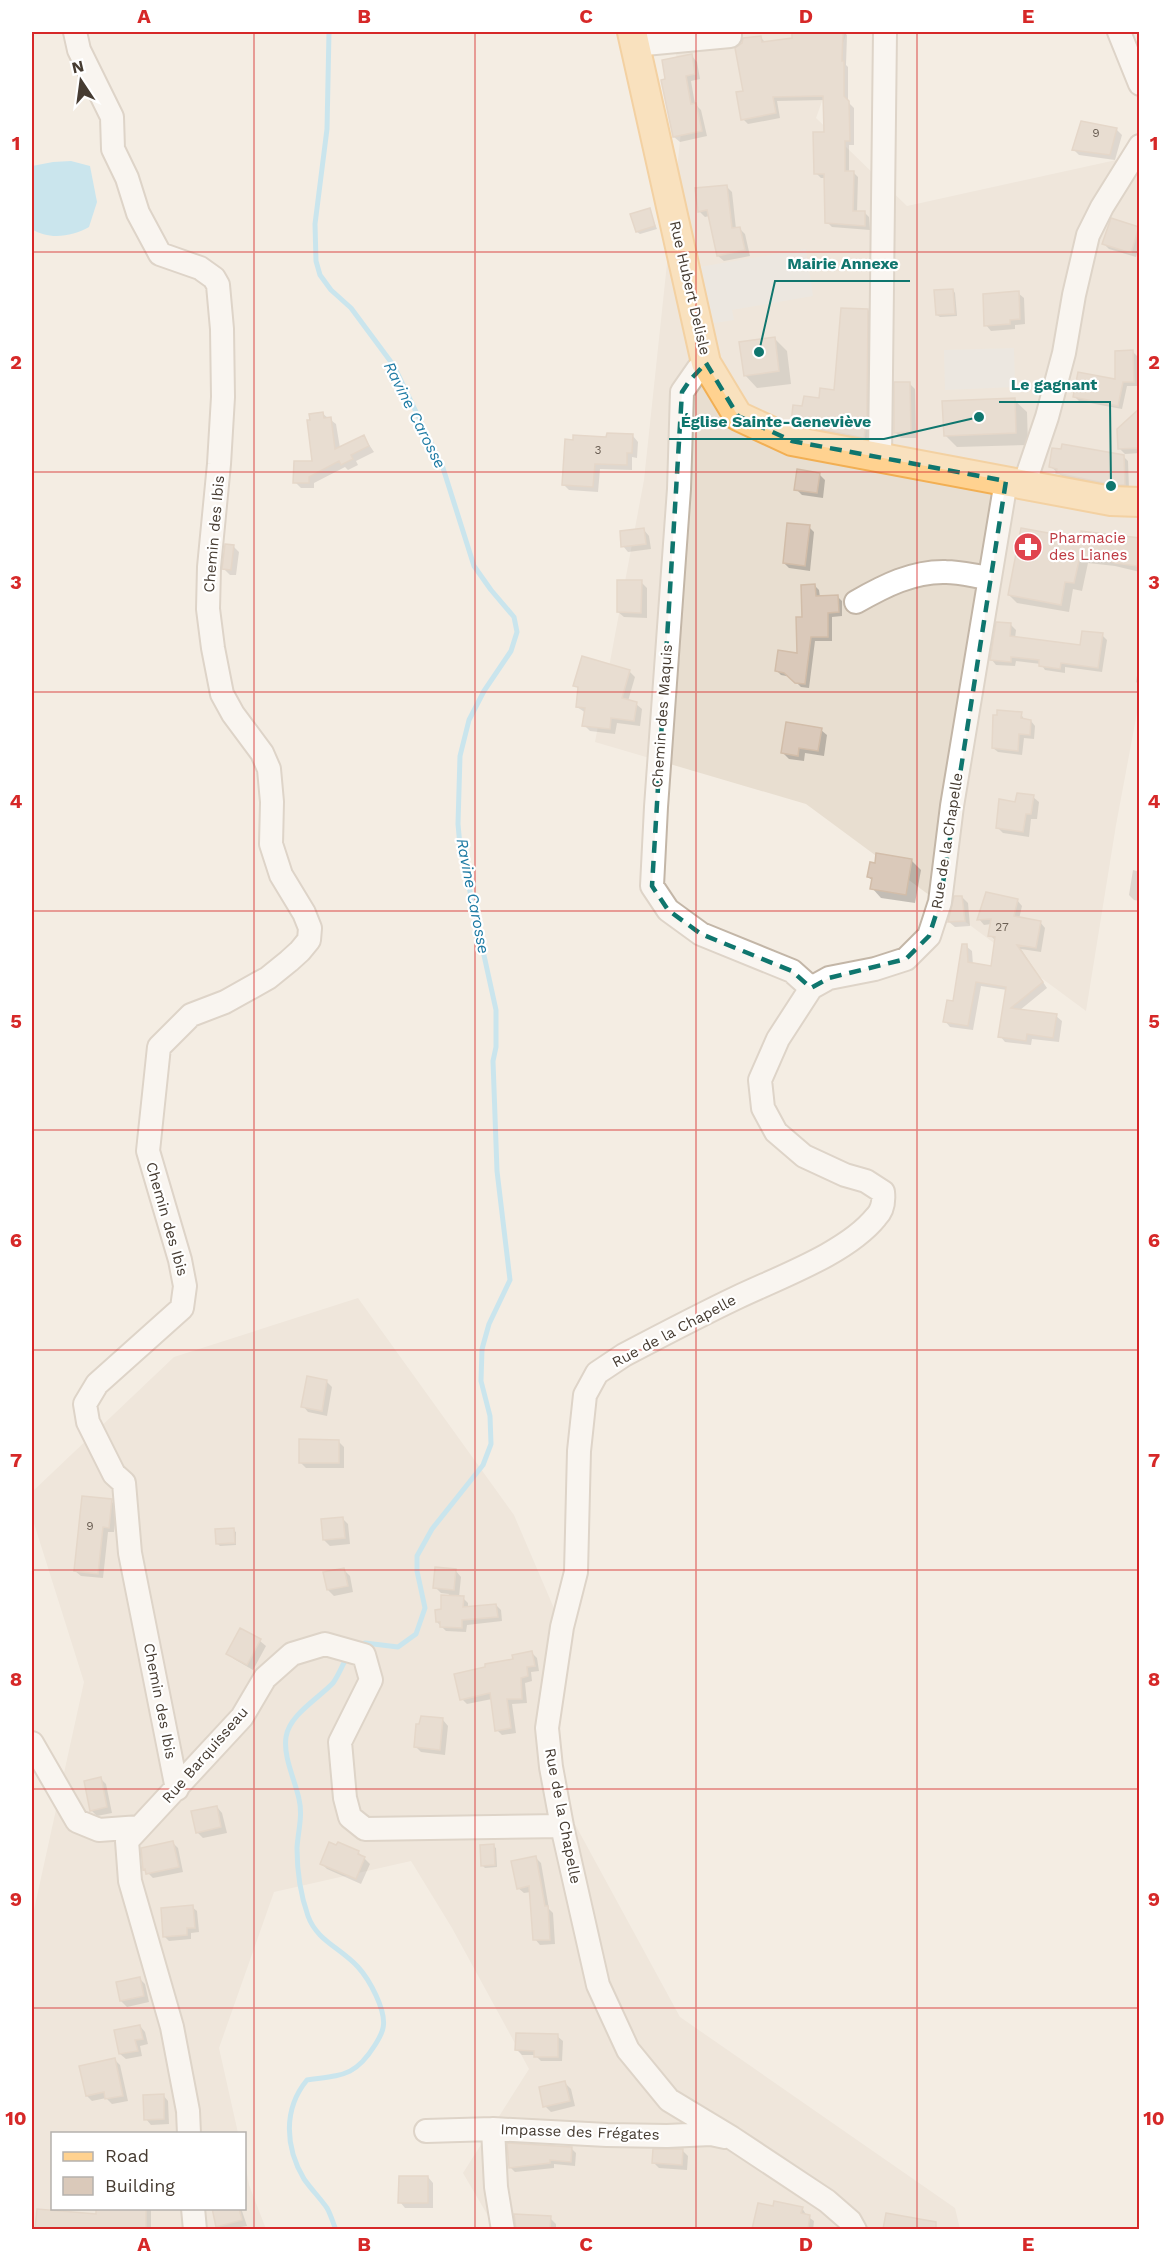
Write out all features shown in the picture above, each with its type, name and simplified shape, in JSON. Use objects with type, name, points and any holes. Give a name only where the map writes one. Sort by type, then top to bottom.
[{"type":"main road","name":"Rue Hubert Delisle","points":[[633,38],[706,363],[738,416],[792,441],[1111,501],[1140,502]]},
{"type":"street","name":"Chemin des Ibis","points":[[75,32],[79,50],[112,117],[114,150],[127,177],[138,213],[160,255],[200,268],[214,278],[218,285],[222,329],[223,397],[209,567],[208,609],[213,648],[222,694],[233,714],[262,753],[269,768],[272,802],[271,844],[281,875],[304,913],[310,928],[309,940],[300,951],[268,978],[225,1002],[191,1015],[159,1047],[148,1151],[180,1260],[185,1286],[182,1308],[97,1384],[85,1404],[88,1422],[114,1474],[124,1484],[130,1552],[177,1790]]},
{"type":"street","points":[[633,38],[730,36],[730,32]]},
{"type":"street","points":[[880,458],[885,32]]},
{"type":"street","points":[[1119,32],[1140,84]]},
{"type":"street","name":"Rue de la Chapelle","points":[[855,2229],[850,2221],[827,2201],[732,2138],[669,2100],[628,2050],[598,1984],[562,1826],[551,1767],[547,1728],[562,1627],[576,1572],[579,1451],[585,1395],[597,1373],[624,1355],[808,1264],[843,1244],[879,1215],[884,1201],[882,1191],[866,1181],[845,1175],[804,1156],[776,1132],[763,1108],[760,1080],[778,1039],[811,988],[828,978],[875,969],[906,959],[928,936],[940,902],[952,806],[988,578],[1015,483],[1047,417],[1064,353],[1088,235],[1102,207],[1140,146]]},
{"type":"street","name":"Chemin des Maquis","points":[[706,363],[698,369],[682,392],[679,489],[657,783],[652,886],[669,910],[701,934],[792,971],[811,988]]},
{"type":"street","points":[[856,602],[888,584],[916,575],[945,572],[988,578]]},
{"type":"street","name":"Rue Barquisseau","points":[[189,2132],[188,2111],[172,2027],[130,1881],[127,1841],[177,1790],[242,1717],[265,1678],[292,1654],[325,1644],[364,1655],[371,1680],[340,1742],[345,1798],[350,1817],[365,1829],[562,1826]]},
{"type":"street","points":[[32,1743],[77,1821],[99,1830],[140,1827]]},
{"type":"street","points":[[493,2129],[496,2187],[503,2229]]},
{"type":"street","name":"Impasse des Frégates","points":[[426,2131],[493,2129],[608,2135],[711,2134],[732,2138]]},
{"type":"street","points":[[193,2210],[195,2229]]},
{"type":"highlighted area","points":[[706,363],[738,416],[792,441],[1006,481],[940,902],[929,936],[906,959],[829,978],[811,988],[792,971],[701,934],[668,910],[652,886],[682,392],[690,380]]},
{"type":"shaded area","points":[[671,32],[847,32],[816,118],[907,206],[1139,155],[1139,702],[1116,825],[1086,1011],[806,804],[595,742],[644,480],[685,94]]},
{"type":"shaded area","points":[[806,249],[813,296],[732,310],[734,320],[708,324],[699,267]]},
{"type":"shaded area","points":[[1014,348],[1015,387],[945,390],[944,350]]},
{"type":"shaded area","points":[[358,1298],[514,1515],[562,1627],[558,1793],[680,2017],[955,2208],[960,2229],[504,2230],[491,2221],[463,2173],[529,2069],[452,1928],[411,1861],[274,1892],[219,2048],[238,2132],[51,2132],[51,2210],[246,2210],[246,2168],[249,2185],[266,2229],[32,2230],[32,1919],[84,1682],[32,1517],[32,1492],[174,1357]]},
{"type":"water","points":[[71,161],[90,166],[97,202],[89,227],[68,235],[45,235],[32,229],[32,166]]},
{"type":"building","points":[[792,32],[843,32],[844,96],[849,101],[850,141],[845,141],[845,171],[854,171],[853,211],[865,211],[865,226],[825,223],[824,174],[814,174],[813,132],[824,132],[823,96],[773,97],[776,113],[741,120],[736,92],[743,91],[735,48],[742,43],[743,38],[761,36],[762,42],[792,38]]},
{"type":"building","points":[[692,54],[695,74],[686,76],[691,104],[696,103],[702,131],[673,137],[661,80],[665,79],[662,60]]},
{"type":"building","points":[[1081,121],[1117,128],[1110,155],[1072,150]]},
{"type":"building","points":[[727,185],[732,228],[740,227],[745,250],[717,256],[707,210],[698,212],[695,188]]},
{"type":"building","points":[[650,208],[655,226],[636,232],[630,214]]},
{"type":"building","points":[[1111,218],[1139,227],[1131,253],[1102,244]]},
{"type":"building","points":[[953,289],[955,314],[936,315],[934,290]]},
{"type":"building","points":[[1019,291],[1020,319],[1010,320],[1010,324],[984,326],[983,294]]},
{"type":"building","points":[[841,308],[868,309],[867,415],[864,438],[791,423],[793,405],[802,406],[804,396],[819,398],[820,388],[834,390]]},
{"type":"building","points":[[775,337],[779,371],[744,376],[739,342]]},
{"type":"building","points":[[1133,350],[1134,382],[1123,382],[1118,406],[1073,397],[1078,372],[1115,379],[1115,351]]},
{"type":"building","points":[[894,382],[910,382],[911,432],[894,433]]},
{"type":"building","points":[[1015,398],[1016,433],[944,436],[942,401]]},
{"type":"building","points":[[1140,408],[1140,448],[1118,449],[1117,429]]},
{"type":"building","points":[[323,412],[324,418],[331,417],[335,449],[364,435],[369,446],[351,455],[353,459],[341,465],[339,461],[309,477],[309,483],[293,483],[294,461],[312,461],[307,420],[310,420],[309,414]]},
{"type":"building","points":[[607,433],[633,434],[632,453],[627,453],[627,465],[595,464],[593,487],[562,485],[565,439],[573,440],[573,435],[606,437]]},
{"type":"building","points":[[1062,444],[1124,455],[1125,485],[1113,485],[1056,473],[1057,469],[1049,467],[1052,448],[1061,449]]},
{"type":"building","points":[[797,469],[820,473],[817,493],[794,490]]},
{"type":"building","points":[[787,523],[810,525],[805,566],[783,563]]},
{"type":"building","points":[[644,528],[646,544],[621,547],[620,531]]},
{"type":"building","points":[[1021,528],[1081,539],[1081,531],[1140,538],[1137,566],[1115,563],[1108,559],[1080,556],[1074,583],[1065,582],[1061,605],[1008,595]]},
{"type":"building","points":[[225,544],[234,545],[231,570],[222,569]]},
{"type":"building","points":[[617,580],[642,580],[641,613],[617,612]]},
{"type":"building","points":[[815,584],[816,596],[838,595],[839,612],[828,613],[828,637],[811,637],[805,684],[795,683],[784,673],[775,671],[778,650],[797,653],[796,617],[802,617],[801,585]]},
{"type":"building","points":[[996,622],[1011,623],[1010,636],[1080,645],[1082,631],[1103,633],[1098,668],[1061,663],[1060,669],[1039,666],[1039,660],[1011,657],[1011,662],[990,660]]},
{"type":"building","points":[[582,656],[630,670],[622,698],[637,702],[634,721],[611,718],[610,729],[582,726],[585,708],[576,707],[578,687],[573,686]]},
{"type":"building","points":[[997,710],[1022,712],[1021,718],[1031,720],[1030,735],[1019,734],[1018,751],[992,748],[993,715],[997,715]]},
{"type":"building","points":[[786,722],[822,728],[818,751],[799,748],[798,756],[781,753]]},
{"type":"building","points":[[1017,793],[1034,795],[1031,814],[1026,814],[1023,832],[996,828],[999,799],[1015,802]]},
{"type":"building","points":[[876,853],[912,859],[906,895],[870,889],[872,878],[867,877],[870,862],[875,863]]},
{"type":"building","points":[[986,892],[1018,899],[1014,916],[1041,921],[1036,948],[1017,945],[1043,982],[1011,1008],[1057,1014],[1053,1038],[1027,1034],[1026,1041],[998,1037],[1006,987],[976,982],[968,1026],[943,1022],[947,1000],[953,1001],[962,944],[967,944],[968,962],[991,966],[995,937],[988,936],[991,919],[977,920]]},
{"type":"building","points":[[954,896],[962,896],[965,921],[948,922]]},
{"type":"building","points":[[307,1376],[327,1380],[322,1411],[301,1407]]},
{"type":"building","points":[[299,1439],[339,1440],[339,1463],[299,1463]]},
{"type":"building","points":[[82,1496],[112,1499],[109,1528],[103,1527],[98,1574],[74,1571]]},
{"type":"building","points":[[343,1517],[345,1538],[323,1540],[321,1519]]},
{"type":"building","points":[[234,1528],[235,1543],[216,1544],[215,1529]]},
{"type":"building","points":[[435,1567],[456,1569],[454,1590],[433,1588]]},
{"type":"building","points":[[344,1568],[348,1586],[327,1590],[323,1572]]},
{"type":"building","points":[[441,1595],[464,1596],[463,1607],[496,1604],[498,1617],[462,1620],[462,1628],[440,1627],[440,1622],[436,1622],[435,1610],[441,1609]]},
{"type":"building","points":[[240,1628],[261,1639],[247,1665],[226,1654]]},
{"type":"building","points":[[532,1651],[535,1666],[527,1667],[528,1676],[521,1678],[522,1699],[507,1699],[511,1728],[495,1731],[490,1693],[460,1700],[454,1674],[485,1667],[485,1664],[513,1659],[512,1655]]},
{"type":"building","points":[[421,1716],[443,1718],[440,1750],[414,1747],[416,1724],[419,1724]]},
{"type":"building","points":[[101,1777],[107,1807],[90,1811],[84,1781]]},
{"type":"building","points":[[217,1806],[221,1827],[196,1833],[191,1811]]},
{"type":"building","points":[[173,1841],[179,1867],[146,1874],[145,1869],[143,1870],[141,1848]]},
{"type":"building","points":[[329,1842],[336,1845],[338,1842],[359,1851],[358,1854],[365,1857],[356,1879],[320,1864]]},
{"type":"building","points":[[494,1844],[495,1865],[481,1866],[480,1845]]},
{"type":"building","points":[[536,1856],[545,1906],[548,1906],[550,1940],[533,1940],[529,1886],[517,1889],[511,1861]]},
{"type":"building","points":[[193,1905],[195,1928],[187,1928],[187,1935],[163,1937],[161,1908]]},
{"type":"building","points":[[140,1977],[144,1996],[120,2001],[116,1982]]},
{"type":"building","points":[[140,2025],[143,2039],[135,2040],[138,2051],[119,2054],[114,2030]]},
{"type":"building","points":[[516,2033],[558,2034],[558,2057],[534,2057],[534,2051],[515,2050]]},
{"type":"building","points":[[115,2058],[123,2096],[105,2099],[104,2092],[86,2096],[79,2066]]},
{"type":"building","points":[[565,2081],[570,2101],[543,2107],[539,2087]]},
{"type":"building","points":[[164,2094],[164,2119],[144,2120],[143,2095]]},
{"type":"building","points":[[507,2143],[572,2147],[571,2162],[550,2160],[550,2163],[509,2168]]},
{"type":"building","points":[[653,2149],[683,2149],[682,2165],[652,2163]]},
{"type":"building","points":[[399,2176],[428,2176],[428,2203],[398,2203]]},
{"type":"building","points":[[774,2201],[803,2207],[801,2213],[810,2215],[808,2229],[752,2229],[758,2203],[773,2206]]},
{"type":"building","points":[[37,2209],[96,2214],[96,2210],[146,2210],[146,2229],[35,2229]]},
{"type":"building","points":[[212,2210],[240,2210],[242,2220],[216,2227]]},
{"type":"building","points":[[886,2213],[936,2222],[936,2229],[883,2229]]},
{"type":"building","points":[[514,2214],[551,2216],[550,2229],[516,2229]]},
{"type":"waterway","name":"Ravine Carosse","points":[[329,32],[327,129],[315,224],[316,261],[320,275],[331,290],[351,308],[394,366],[443,468],[474,566],[514,617],[517,632],[511,651],[484,691],[469,720],[460,756],[458,824],[460,846],[496,1010],[496,1047],[493,1061],[497,1171],[510,1280],[489,1324],[482,1349],[481,1381],[490,1416],[491,1444],[483,1465],[432,1529],[417,1556],[417,1571],[425,1608],[416,1634],[398,1647],[365,1643]]},
{"type":"waterway","name":"Ravine Carosse","points":[[336,2230],[327,2208],[304,2179],[298,2167],[290,2141],[290,2116],[299,2091],[307,2080],[339,2075],[354,2069],[368,2055],[380,2037],[384,2021],[380,2004],[362,1972],[317,1932],[308,1916],[301,1891],[298,1865],[300,1805],[288,1760],[286,1737],[288,1729],[298,1714],[333,1683],[346,1659]]},
{"type":"place","name":"Mairie Annexe","points":[[759,352]]},
{"type":"place","name":"Église Sainte-Geneviève","points":[[979,417]]},
{"type":"place","name":"Le gagnant","points":[[1111,486]]},
{"type":"place","name":"Pharmacie des Lianes","points":[[1028,547]]}]
